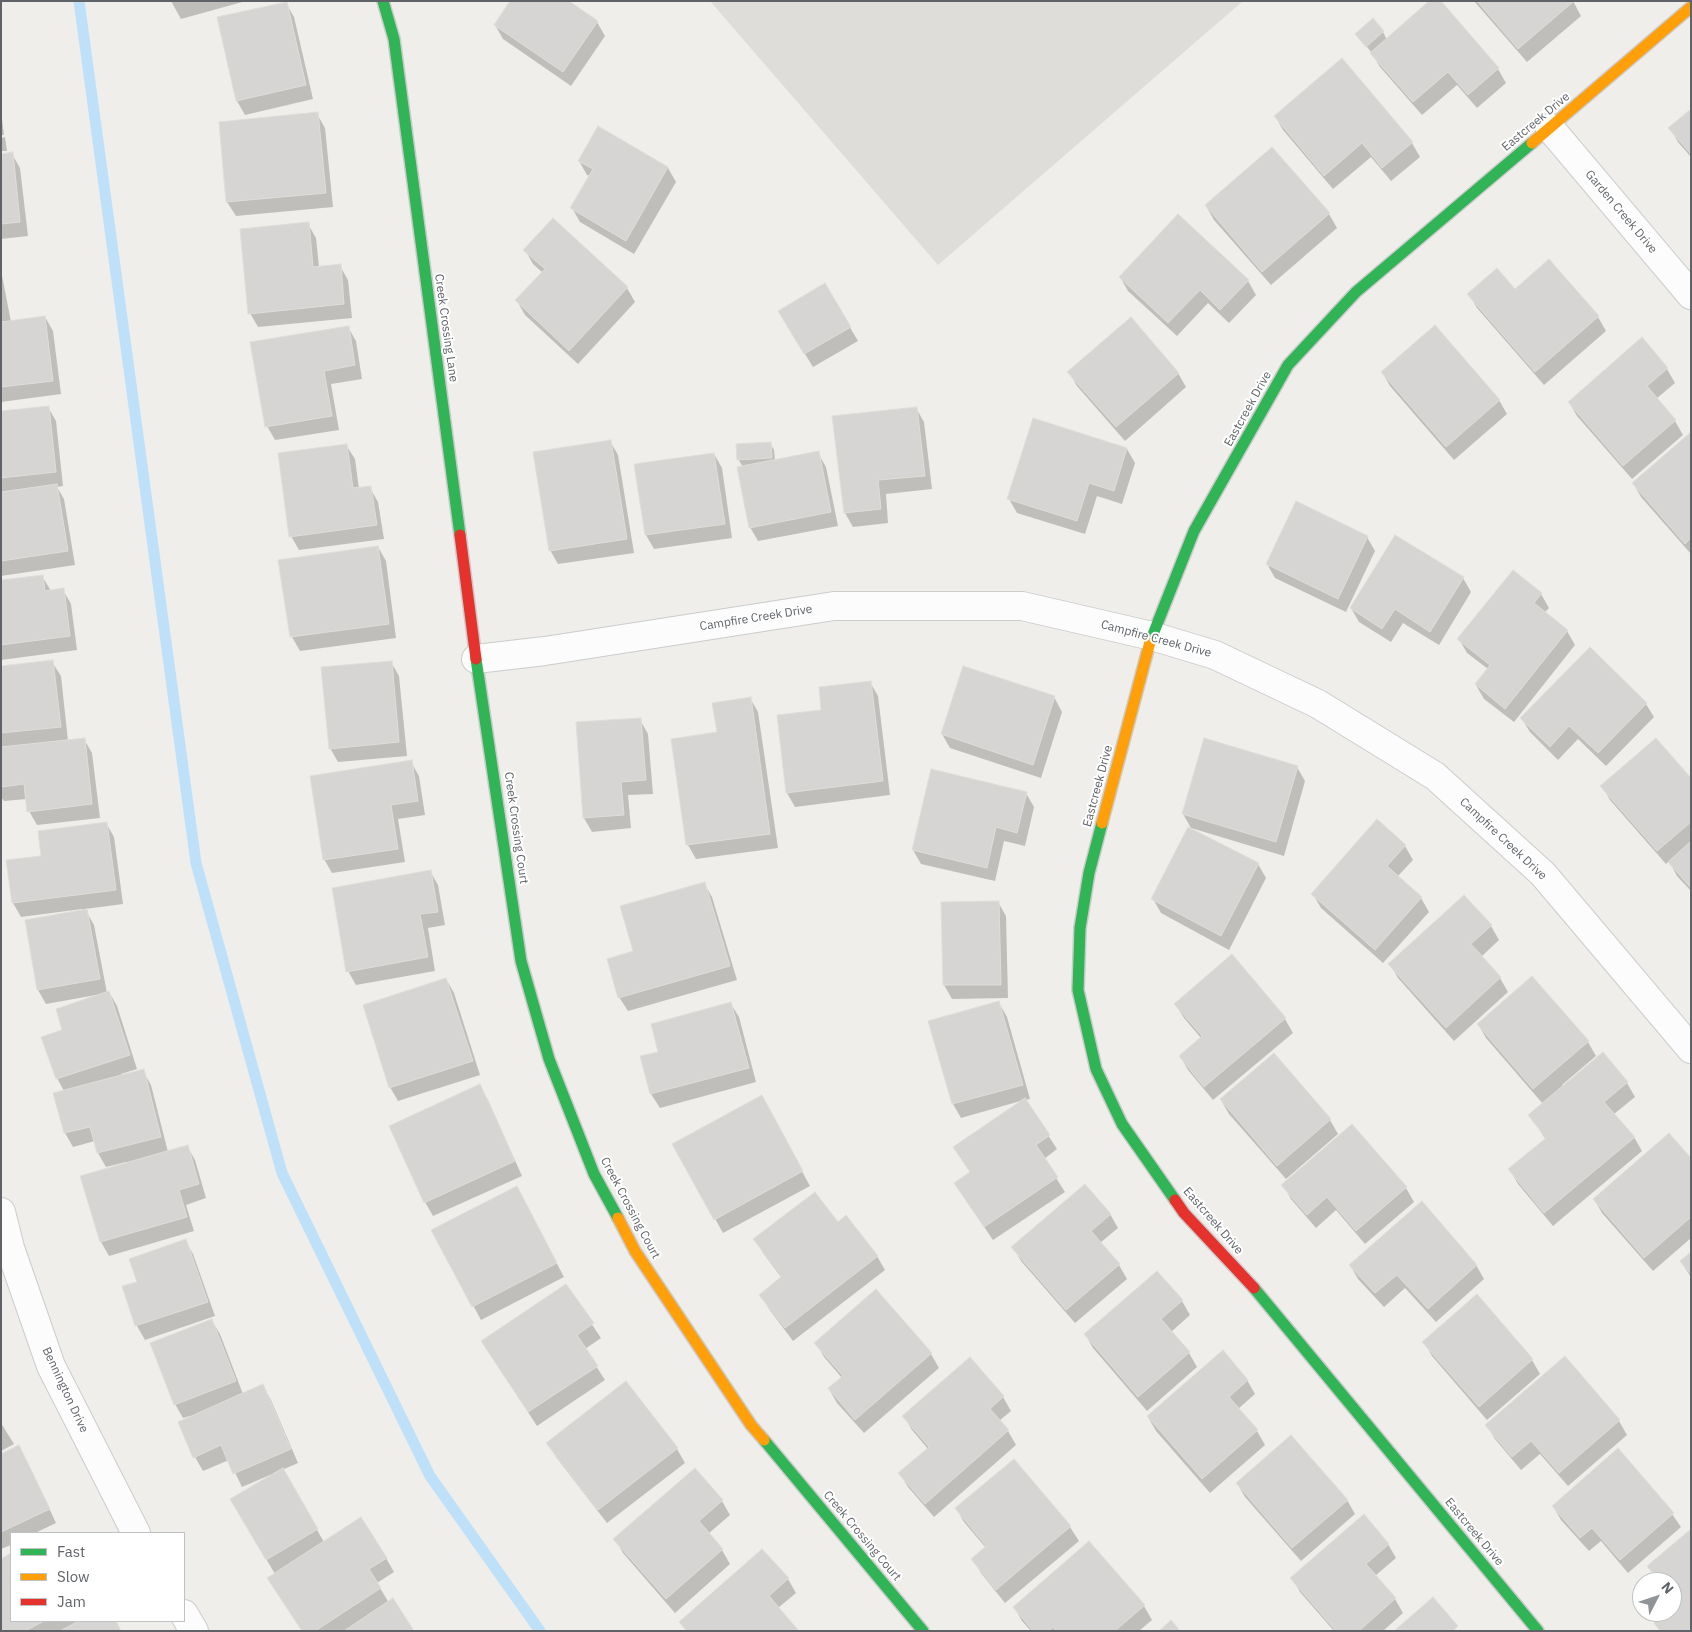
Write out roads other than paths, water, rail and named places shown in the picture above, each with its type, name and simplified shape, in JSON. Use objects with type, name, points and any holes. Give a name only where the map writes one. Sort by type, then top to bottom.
[{"type":"street","name":"Creek Crossing Lane","points":[[383,1],[394,39],[476,659]]},
{"type":"street","name":"Eastcreek Drive","points":[[1538,1631],[1249,1282],[1184,1213],[1122,1124],[1096,1068],[1078,990],[1080,928],[1089,873],[1152,636],[1194,532],[1288,366],[1356,292],[1691,7]]},
{"type":"street","name":"Garden Creek Drive","points":[[1550,128],[1691,295]]},
{"type":"street","name":"Campfire Creek Drive","points":[[476,659],[834,606],[1022,606],[1152,636],[1215,655],[1318,704],[1435,776],[1543,874],[1691,1049]]},
{"type":"street","name":"Creek Crossing Court","points":[[476,659],[522,961],[549,1059],[594,1174],[636,1251],[751,1425],[924,1631]]},
{"type":"street","name":"Bennington Drive","points":[[1,1212],[10,1248],[51,1366],[135,1532]]},
{"type":"street","points":[[185,1616],[194,1631]]},
{"type":"waterway","points":[[79,1],[196,863],[282,1173],[430,1476],[540,1631]]}]
